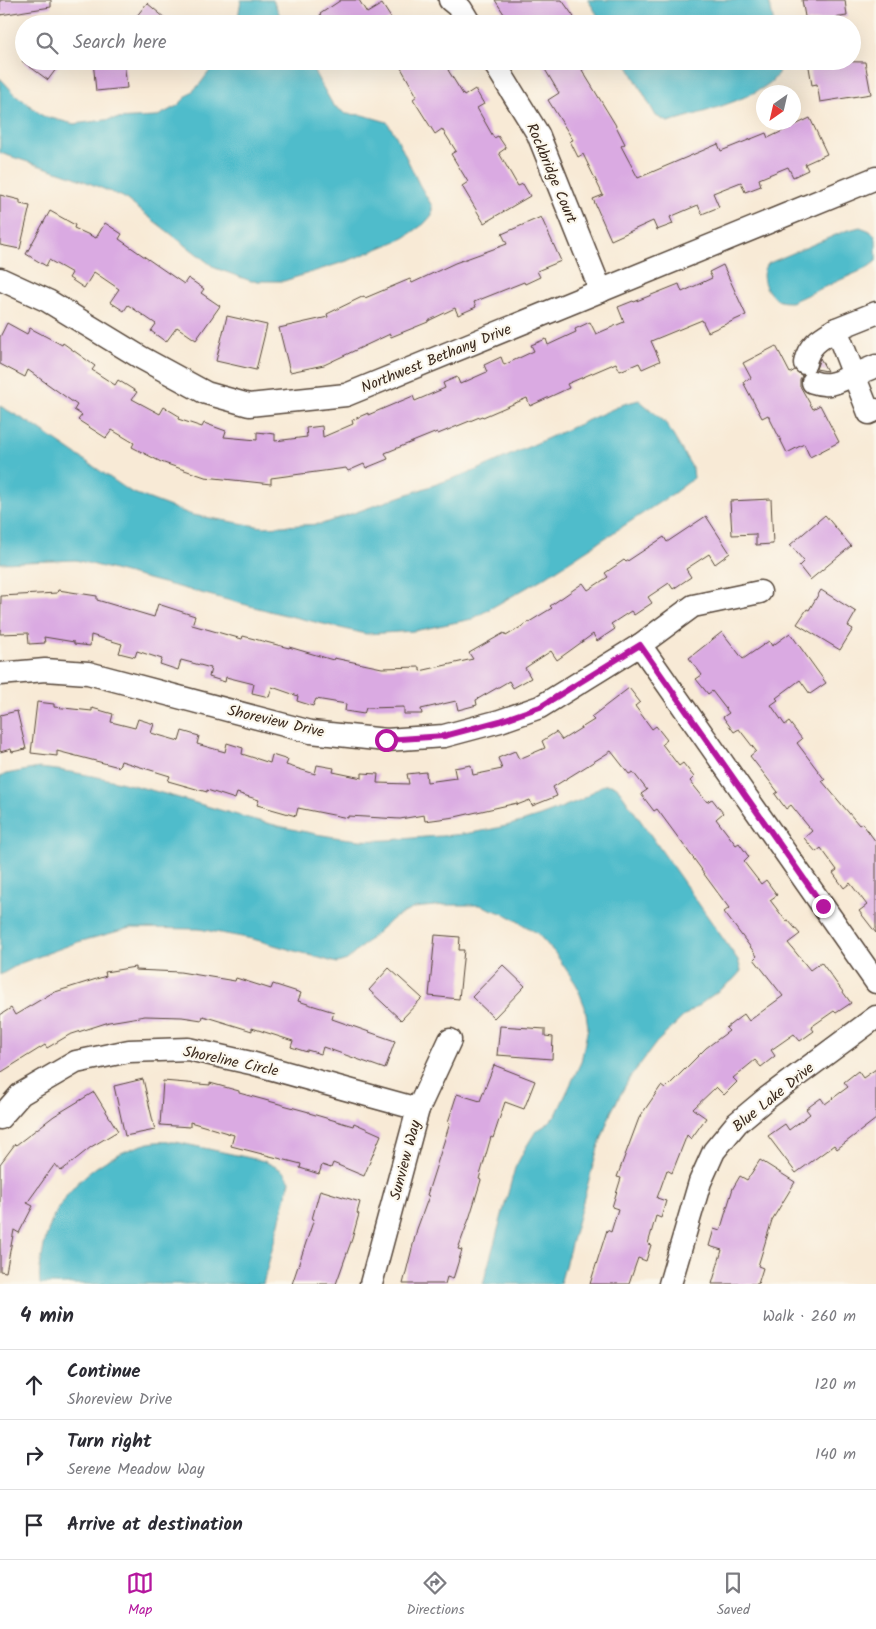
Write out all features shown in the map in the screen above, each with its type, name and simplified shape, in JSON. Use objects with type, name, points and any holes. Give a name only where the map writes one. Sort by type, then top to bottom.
[{"type":"street","points":[[450,0],[461,9],[465,15]]},
{"type":"street","name":"Rockbridge Court","points":[[499,70],[538,134],[601,290]]},
{"type":"street","name":"Northwest Bethany Drive","points":[[0,279],[48,301],[140,357],[206,393],[249,405],[346,395],[876,178]]},
{"type":"street","points":[[876,313],[829,333],[811,347],[807,354],[809,373],[822,385],[830,385],[876,366]]},
{"type":"street","points":[[829,333],[846,378],[869,413],[876,410]]},
{"type":"street","name":"Shoreview Drive","points":[[0,674],[45,670],[88,673],[311,732],[386,740],[444,736],[500,721],[540,707],[640,645],[693,606],[760,592]]},
{"type":"street","points":[[640,645],[876,982]]},
{"type":"street","name":"Blue Lake Drive","points":[[670,1284],[700,1182],[714,1151],[737,1122],[876,1017]]},
{"type":"street","name":"Sunview Way","points":[[372,1284],[418,1109],[450,1040]]},
{"type":"street","name":"Shoreline Circle","points":[[0,1118],[22,1094],[76,1062],[129,1050],[188,1049],[251,1063],[418,1109]]},
{"type":"water","points":[[241,0],[273,0],[280,15],[238,15]]},
{"type":"water","points":[[588,0],[769,0],[772,15],[597,15]]},
{"type":"water","points":[[210,70],[313,70],[333,105],[346,114],[363,115],[387,122],[432,206],[432,215],[424,224],[404,238],[350,260],[284,281],[251,281],[215,268],[123,197],[72,176],[0,153],[0,78],[15,94],[43,116],[74,124],[113,119],[156,117],[177,106],[200,84]]},
{"type":"water","points":[[630,70],[779,70],[772,81],[766,85],[756,85],[756,92],[746,97],[711,110],[668,122],[656,116]]},
{"type":"water","points":[[860,227],[874,234],[876,240],[876,261],[867,268],[791,302],[778,300],[767,289],[763,274],[767,264],[845,231]]},
{"type":"water","points":[[639,400],[665,422],[693,469],[694,478],[547,576],[472,619],[414,631],[366,634],[277,613],[76,560],[0,563],[0,406],[30,423],[131,492],[192,515],[263,527],[322,524],[477,470],[624,404]]},
{"type":"water","points":[[39,768],[120,782],[278,826],[359,840],[390,840],[458,835],[491,829],[524,821],[581,800],[604,785],[617,787],[738,960],[741,971],[733,980],[683,1017],[656,1043],[629,1079],[611,1112],[597,1151],[560,1284],[483,1284],[515,1168],[536,1131],[546,1125],[556,1115],[581,1062],[588,1027],[585,1007],[576,984],[555,953],[537,933],[509,916],[480,905],[445,905],[414,908],[392,919],[347,960],[337,963],[253,939],[199,929],[130,928],[78,942],[21,963],[0,975],[0,777],[6,774]]},
{"type":"water","points":[[152,1142],[176,1142],[264,1161],[285,1173],[290,1181],[263,1284],[40,1284],[40,1265],[44,1246],[58,1209],[68,1193],[81,1180],[112,1157]]},
{"type":"building","points":[[0,0],[51,0],[51,7],[0,15]]},
{"type":"building","points":[[341,0],[359,0],[367,13],[382,4],[389,15],[321,15]]},
{"type":"building","points":[[495,0],[562,0],[573,15],[503,15],[504,14]]},
{"type":"building","points":[[802,0],[845,0],[847,15],[805,15]]},
{"type":"building","points":[[147,3],[161,15],[138,15]]},
{"type":"building","points":[[861,62],[865,62],[871,94],[820,102],[817,84],[812,85],[810,70],[861,70]]},
{"type":"building","points":[[34,70],[55,70],[48,80]]},
{"type":"building","points":[[94,70],[125,70],[127,88],[96,91]]},
{"type":"building","points":[[402,70],[448,70],[464,96],[475,89],[484,104],[477,108],[494,138],[498,136],[506,148],[499,153],[518,186],[523,184],[530,196],[484,223],[462,186],[468,182],[451,154],[456,151],[442,129],[435,134],[413,99],[417,96]]},
{"type":"building","points":[[545,70],[582,70],[615,124],[625,144],[621,146],[638,178],[718,144],[721,151],[766,133],[768,138],[785,130],[801,130],[801,122],[810,118],[827,154],[805,164],[808,170],[793,177],[788,167],[759,179],[761,186],[745,192],[741,182],[713,193],[719,207],[702,214],[698,205],[670,217],[673,224],[657,230],[653,221],[611,240],[593,199],[603,195],[583,154],[578,157],[570,141],[573,140],[548,100],[559,93]]},
{"type":"building","points":[[0,195],[20,200],[20,204],[30,206],[20,249],[0,245]]},
{"type":"building","points":[[50,211],[75,225],[74,228],[96,238],[105,223],[122,234],[119,239],[184,284],[188,278],[204,289],[201,293],[220,306],[196,340],[177,327],[166,342],[151,331],[156,324],[128,305],[124,311],[110,302],[119,289],[94,272],[84,288],[69,278],[72,273],[49,260],[46,266],[26,254]]},
{"type":"building","points":[[541,217],[561,261],[537,271],[540,277],[474,302],[476,307],[458,315],[455,308],[428,322],[391,337],[390,334],[324,365],[290,372],[279,328],[328,317],[327,314],[364,296],[365,298],[410,279],[412,283],[455,263],[507,244],[502,234]]},
{"type":"building","points":[[723,265],[746,315],[708,332],[702,320],[651,341],[660,361],[642,369],[639,363],[620,371],[616,363],[567,384],[569,388],[530,406],[527,398],[483,417],[438,434],[437,432],[385,453],[388,459],[366,468],[364,464],[348,471],[346,468],[271,478],[271,484],[205,477],[161,462],[132,447],[134,443],[112,430],[106,438],[78,420],[82,415],[74,410],[77,405],[28,370],[25,377],[0,364],[0,337],[7,323],[27,334],[30,328],[62,345],[63,343],[95,366],[92,370],[115,385],[118,380],[137,392],[132,399],[160,414],[164,407],[179,416],[178,419],[202,427],[204,423],[226,431],[224,437],[257,440],[257,432],[275,434],[275,441],[307,437],[306,428],[322,426],[323,437],[353,424],[352,420],[368,413],[368,415],[413,396],[415,401],[445,388],[443,383],[457,377],[460,384],[487,372],[484,365],[501,357],[504,365],[534,351],[531,345],[546,339],[548,345],[576,332],[575,329],[590,322],[596,334],[624,322],[618,307],[679,284],[682,292],[712,278],[709,272]]},
{"type":"building","points":[[227,316],[267,325],[256,370],[216,361]]},
{"type":"building","points":[[776,346],[790,373],[795,370],[802,376],[800,386],[813,409],[820,405],[839,442],[810,457],[804,444],[787,453],[768,415],[762,418],[743,382],[751,378],[743,363]]},
{"type":"building","points":[[820,358],[827,371],[816,369]]},
{"type":"building","points":[[771,499],[773,544],[756,545],[756,534],[732,535],[730,501]]},
{"type":"building","points":[[825,515],[851,546],[810,580],[799,566],[804,561],[790,545]]},
{"type":"building","points":[[706,516],[730,553],[715,564],[709,554],[686,569],[691,577],[673,589],[669,583],[648,597],[652,603],[634,615],[631,611],[611,624],[615,629],[597,641],[593,634],[557,660],[551,651],[525,668],[531,678],[513,688],[509,681],[476,700],[477,705],[458,710],[456,701],[421,709],[422,714],[404,714],[404,707],[366,708],[364,714],[345,711],[346,704],[316,699],[313,706],[297,701],[298,696],[272,687],[269,697],[252,693],[254,684],[226,677],[225,682],[209,677],[211,668],[181,660],[178,670],[160,664],[162,659],[137,651],[135,657],[119,653],[122,644],[91,635],[90,646],[44,637],[45,643],[29,644],[28,633],[0,634],[1,596],[57,593],[58,590],[97,596],[97,600],[154,617],[158,604],[195,616],[192,625],[242,639],[243,636],[289,647],[333,660],[334,658],[382,668],[420,667],[420,671],[473,659],[469,653],[504,633],[506,636],[552,608],[550,606],[583,583],[588,590],[608,577],[605,573],[624,560],[626,562],[664,537],[667,542]]},
{"type":"building","points":[[821,590],[856,612],[848,626],[853,629],[840,650],[797,624],[807,609],[809,610]]},
{"type":"building","points":[[722,632],[743,659],[769,641],[772,646],[790,633],[826,683],[810,694],[800,680],[776,698],[778,700],[771,705],[785,725],[789,722],[802,739],[797,743],[825,780],[822,781],[859,825],[862,823],[876,842],[876,933],[859,911],[867,905],[850,883],[844,888],[833,873],[837,870],[821,848],[816,852],[804,838],[812,831],[791,805],[786,809],[775,794],[778,792],[750,756],[756,751],[739,729],[734,732],[723,717],[729,713],[712,691],[708,694],[696,679],[702,675],[689,658]]},
{"type":"building","points":[[629,688],[640,702],[635,706],[652,729],[656,726],[667,740],[662,744],[679,766],[683,763],[694,777],[690,781],[707,802],[712,799],[723,813],[716,819],[736,845],[739,843],[749,857],[744,862],[761,884],[766,880],[777,895],[770,900],[786,921],[788,920],[800,934],[788,943],[810,970],[821,962],[851,1003],[836,1013],[834,1011],[811,1027],[814,1031],[800,1041],[794,1034],[771,1050],[775,1056],[761,1067],[755,1060],[733,1078],[737,1082],[724,1095],[716,1087],[693,1109],[706,1118],[691,1139],[687,1135],[672,1173],[667,1170],[657,1198],[666,1201],[661,1218],[656,1216],[648,1244],[651,1245],[646,1261],[638,1258],[629,1284],[590,1284],[607,1230],[611,1232],[618,1209],[612,1207],[621,1178],[617,1177],[639,1118],[661,1086],[665,1089],[706,1048],[729,1031],[726,1028],[744,1014],[749,1021],[783,996],[754,959],[757,956],[724,912],[729,908],[657,809],[654,811],[641,794],[647,790],[633,772],[629,774],[611,751],[553,787],[557,796],[532,806],[530,800],[517,805],[517,803],[455,817],[425,821],[424,815],[400,819],[348,816],[348,818],[298,808],[296,816],[257,805],[259,800],[237,793],[235,799],[168,781],[170,776],[121,761],[119,767],[57,751],[57,756],[31,753],[37,702],[54,704],[54,707],[92,711],[92,708],[113,714],[111,722],[135,728],[138,719],[154,724],[151,733],[179,741],[182,731],[199,736],[197,744],[225,752],[227,743],[243,748],[242,754],[270,763],[272,755],[288,760],[286,765],[315,774],[317,765],[334,768],[333,772],[362,778],[362,773],[378,774],[377,783],[409,784],[407,774],[426,772],[427,782],[456,778],[454,768],[471,765],[473,775],[502,769],[498,758],[515,751],[519,759],[545,748],[542,741],[556,732],[562,740],[594,720],[591,717]]},
{"type":"building","points":[[17,711],[26,749],[12,752],[11,749],[0,752],[0,715]]},
{"type":"building","points":[[435,935],[460,937],[459,950],[464,950],[459,999],[429,996]]},
{"type":"building","points":[[503,965],[525,986],[494,1018],[472,997]]},
{"type":"building","points":[[135,967],[135,970],[180,972],[235,981],[236,978],[271,989],[273,984],[301,993],[298,1001],[334,1012],[332,1019],[395,1041],[385,1069],[323,1047],[321,1054],[307,1050],[307,1052],[291,1047],[293,1041],[252,1028],[252,1031],[203,1016],[202,1020],[182,1017],[145,1016],[109,1022],[69,1035],[47,1048],[45,1045],[0,1073],[0,1015],[11,1008],[15,1015],[52,993],[106,976],[105,972]]},
{"type":"building","points":[[389,968],[422,998],[401,1020],[369,990]]},
{"type":"building","points":[[500,1026],[545,1029],[545,1036],[553,1037],[552,1059],[497,1055]]},
{"type":"building","points":[[494,1065],[535,1081],[524,1109],[505,1102],[493,1138],[491,1137],[479,1179],[481,1180],[458,1249],[462,1250],[453,1279],[447,1277],[445,1284],[403,1284],[417,1229],[429,1196],[427,1195],[450,1123],[448,1122],[457,1094],[480,1101]]},
{"type":"building","points":[[876,1069],[876,1119],[837,1149],[834,1145],[796,1173],[768,1136],[785,1124],[789,1130],[810,1114],[806,1109],[821,1098],[825,1104],[848,1087],[844,1082],[858,1071],[863,1078]]},
{"type":"building","points":[[143,1079],[155,1130],[125,1136],[114,1086]]},
{"type":"building","points":[[163,1081],[210,1085],[210,1083],[353,1126],[354,1123],[381,1135],[364,1176],[333,1163],[331,1168],[322,1165],[319,1174],[300,1168],[301,1164],[231,1146],[234,1135],[190,1122],[190,1127],[160,1125]]},
{"type":"building","points":[[94,1092],[118,1131],[91,1147],[61,1171],[55,1164],[27,1203],[33,1206],[19,1233],[14,1230],[6,1272],[0,1271],[0,1164],[15,1144],[54,1116]]},
{"type":"building","points":[[760,1160],[795,1182],[772,1220],[758,1266],[763,1268],[758,1284],[712,1284],[722,1250],[709,1246],[714,1229],[720,1231],[733,1188],[740,1176],[747,1180]]},
{"type":"building","points":[[320,1190],[360,1202],[357,1213],[359,1214],[352,1239],[336,1284],[292,1284],[314,1219],[312,1219]]},
{"type":"route","points":[[386,740],[444,736],[500,721],[540,707],[640,645],[823,906]]}]
